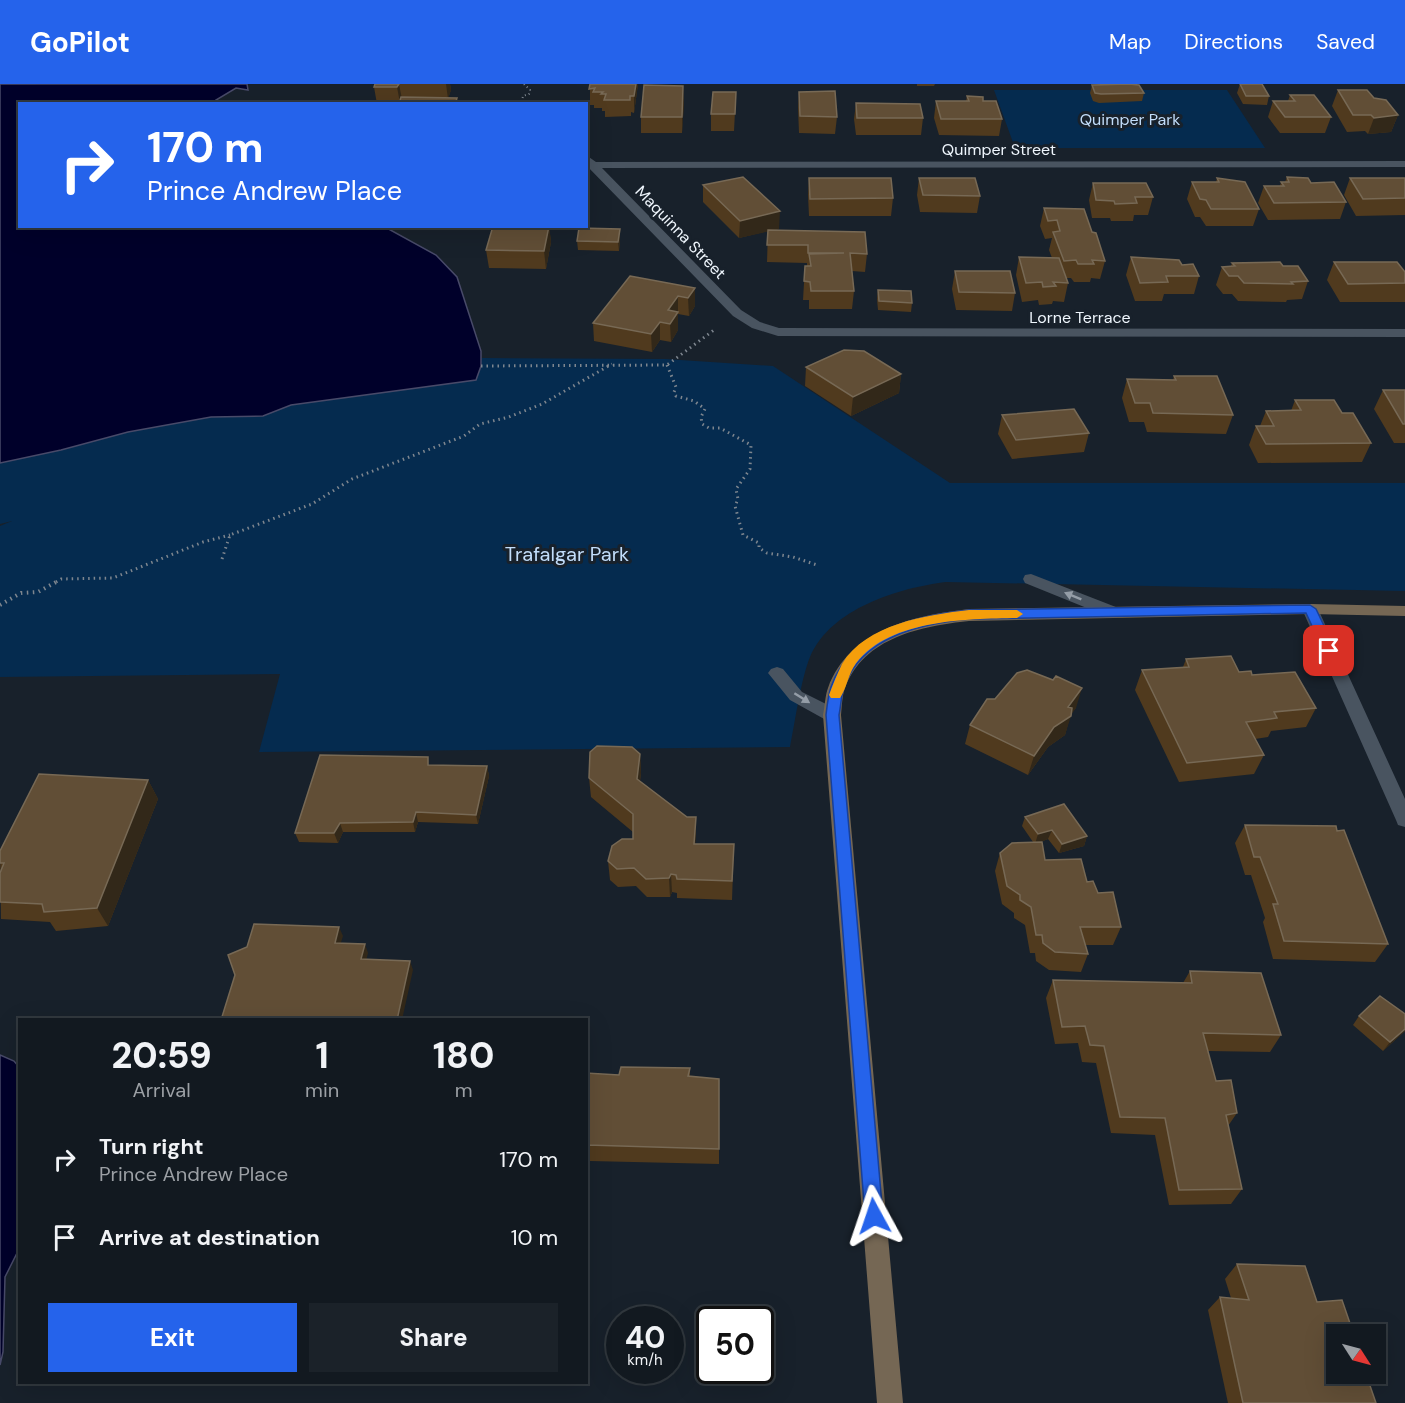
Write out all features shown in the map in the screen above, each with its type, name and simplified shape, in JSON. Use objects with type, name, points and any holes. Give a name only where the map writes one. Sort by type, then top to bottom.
[{"type":"main road","points":[[890,1403],[832,715],[837,688],[848,666],[864,649],[886,634],[932,618],[969,615],[1310,609],[1405,611]]},
{"type":"street","name":"Quimper Street","points":[[590,161],[1405,164]]},
{"type":"street","name":"Maquinna Street","points":[[590,161],[737,313],[756,325]]},
{"type":"street","name":"Lorne Terrace","points":[[756,325],[778,332],[1405,333]]},
{"type":"street","points":[[1031,579],[1115,613]]},
{"type":"street","points":[[1310,609],[1405,820]]},
{"type":"street","points":[[777,673],[796,696],[832,715]]},
{"type":"path","points":[[523,102],[523,96],[529,94],[530,90],[524,84]]},
{"type":"path","points":[[481,366],[667,365],[737,313]]},
{"type":"path","points":[[0,605],[21,593],[38,592],[61,579],[113,578],[203,542],[230,535],[312,504],[352,479],[464,436],[480,424],[509,417],[542,404],[612,364]]},
{"type":"path","points":[[667,365],[676,387],[674,392],[676,396],[687,398],[705,409],[701,417],[702,424],[709,428],[720,428],[752,445],[750,469],[736,489],[738,499],[735,506],[743,535],[759,543],[759,548],[767,553],[793,557],[817,566]]},
{"type":"path","points":[[222,559],[230,535]]},
{"type":"green space","name":"Quimper Park","points":[[994,90],[1227,90],[1265,148],[1015,148]]},
{"type":"green space","name":"Trafalgar Park","points":[[482,358],[665,359],[773,366],[950,483],[1405,483],[1405,591],[946,582],[908,589],[868,603],[850,613],[820,640],[807,666],[790,747],[259,752],[280,674],[0,677],[0,526],[12,521],[0,524],[0,463],[128,432],[211,417],[263,416],[291,405],[476,380]]},
{"type":"shaded area","points":[[0,84],[247,84],[248,90],[236,88],[216,100],[217,102],[18,102],[18,228],[387,228],[436,255],[457,277],[481,351],[481,366],[476,380],[291,405],[263,416],[211,417],[128,432],[0,463]]},
{"type":"shaded area","points":[[0,1055],[14,1061],[18,1066],[18,1251],[5,1277],[3,1352],[0,1365]]},
{"type":"building","points":[[375,84],[399,84],[397,87],[374,87]]},
{"type":"building","points":[[590,84],[636,84],[634,96],[630,96],[630,100],[604,100],[606,94],[593,92],[595,88],[589,89]]},
{"type":"building","points":[[1240,84],[1262,84],[1269,96],[1246,96]]},
{"type":"building","points":[[644,85],[683,86],[682,117],[641,117]]},
{"type":"building","points":[[1092,85],[1139,85],[1144,93],[1101,94],[1095,93]]},
{"type":"building","points":[[1338,90],[1367,90],[1374,98],[1386,100],[1398,115],[1374,118],[1371,115],[1353,115]]},
{"type":"building","points":[[835,91],[837,117],[800,116],[799,92]]},
{"type":"building","points":[[713,92],[736,92],[735,114],[711,114]]},
{"type":"building","points":[[1290,95],[1314,95],[1331,117],[1285,117],[1273,101],[1295,101]]},
{"type":"building","points":[[967,96],[983,97],[983,101],[996,101],[1002,119],[941,119],[936,101],[969,101]]},
{"type":"building","points":[[401,97],[457,98],[456,102],[400,102]]},
{"type":"building","points":[[856,103],[920,104],[923,118],[857,118]]},
{"type":"building","points":[[743,177],[780,211],[740,221],[703,185]]},
{"type":"building","points":[[1287,177],[1308,178],[1311,183],[1334,182],[1346,202],[1274,203],[1264,186],[1284,186],[1281,182],[1289,182]]},
{"type":"building","points":[[809,178],[891,178],[893,198],[810,199]]},
{"type":"building","points":[[919,178],[975,178],[980,196],[923,195]]},
{"type":"building","points":[[1217,178],[1245,182],[1259,209],[1211,209],[1206,200],[1200,199],[1192,182],[1219,182]]},
{"type":"building","points":[[1350,178],[1405,178],[1405,198],[1363,199]]},
{"type":"building","points":[[1093,183],[1146,183],[1153,197],[1135,197],[1137,203],[1115,204],[1114,201],[1096,200]]},
{"type":"building","points":[[1044,208],[1084,209],[1092,232],[1096,233],[1105,261],[1092,260],[1094,264],[1078,264],[1076,260],[1064,261],[1053,232],[1060,231],[1057,220],[1048,221]]},
{"type":"building","points":[[492,228],[549,228],[544,251],[486,250]]},
{"type":"building","points":[[579,228],[620,229],[618,242],[577,241]]},
{"type":"building","points":[[768,230],[865,232],[867,254],[850,253],[854,291],[811,291],[810,282],[804,281],[805,266],[811,266],[809,254],[844,253],[808,253],[808,245],[767,245]]},
{"type":"building","points":[[1019,257],[1059,258],[1068,283],[1053,282],[1056,286],[1043,287],[1042,282],[1026,283]]},
{"type":"building","points":[[1131,257],[1179,260],[1182,265],[1193,264],[1199,276],[1166,276],[1168,282],[1140,283]]},
{"type":"building","points":[[1280,262],[1283,266],[1298,266],[1308,281],[1291,282],[1293,284],[1244,283],[1238,276],[1229,276],[1222,267],[1235,266],[1232,263]]},
{"type":"building","points":[[1334,262],[1397,262],[1405,272],[1405,283],[1348,284]]},
{"type":"building","points":[[955,271],[1010,271],[1015,293],[959,292]]},
{"type":"building","points":[[630,276],[695,288],[688,298],[678,296],[668,310],[678,312],[670,324],[660,322],[651,334],[593,323]]},
{"type":"building","points":[[878,290],[911,291],[912,303],[879,301]]},
{"type":"building","points":[[844,350],[864,351],[901,374],[853,397],[806,367]]},
{"type":"building","points":[[1174,376],[1217,376],[1233,415],[1153,413],[1150,403],[1135,403],[1127,379],[1176,380]]},
{"type":"building","points":[[1383,390],[1405,390],[1405,424],[1403,424]]},
{"type":"building","points":[[1295,400],[1334,400],[1342,413],[1353,413],[1371,443],[1266,444],[1256,426],[1274,426],[1266,411],[1301,410]]},
{"type":"building","points":[[1074,409],[1089,433],[1016,440],[1002,415]]},
{"type":"building","points":[[1231,656],[1239,672],[1251,671],[1252,675],[1295,672],[1316,708],[1274,712],[1277,718],[1246,722],[1264,755],[1187,763],[1142,670],[1189,667],[1186,659]]},
{"type":"building","points":[[1027,670],[1053,680],[1056,676],[1082,688],[1068,707],[1072,708],[1071,716],[1054,727],[1034,756],[970,725],[987,699],[995,699],[1017,673]]},
{"type":"building","points":[[597,746],[632,747],[640,754],[637,779],[687,817],[696,817],[694,844],[734,844],[732,881],[677,879],[676,875],[671,874],[669,878],[646,879],[634,868],[617,869],[608,861],[612,846],[622,839],[633,839],[633,814],[589,778],[590,752]]},
{"type":"building","points":[[320,755],[428,757],[428,765],[487,766],[476,815],[416,812],[413,822],[340,823],[334,833],[295,833]]},
{"type":"building","points":[[39,774],[148,780],[97,908],[44,912],[42,904],[0,902],[0,873],[4,863],[0,863],[0,851]]},
{"type":"building","points":[[1064,804],[1087,836],[1062,844],[1052,830],[1038,834],[1025,817]]},
{"type":"building","points":[[1245,825],[1336,826],[1337,831],[1344,830],[1388,944],[1284,941],[1273,904],[1278,904],[1260,857],[1254,857]]},
{"type":"building","points":[[1042,842],[1045,860],[1081,859],[1087,882],[1093,881],[1098,893],[1113,892],[1121,927],[1080,927],[1088,954],[1055,952],[1043,943],[1042,935],[1036,935],[1031,907],[1020,900],[1020,895],[1007,886],[1000,853],[1012,843]]},
{"type":"building","points":[[254,924],[339,927],[335,943],[365,944],[361,959],[410,961],[397,1018],[222,1018],[235,975],[228,955],[247,947]]},
{"type":"building","points":[[1190,971],[1261,973],[1281,1035],[1203,1033],[1216,1081],[1231,1080],[1237,1113],[1226,1115],[1242,1189],[1179,1190],[1165,1118],[1120,1117],[1104,1046],[1090,1045],[1085,1026],[1062,1027],[1053,980],[1192,983]]},
{"type":"building","points":[[1380,996],[1405,1014],[1405,1029],[1390,1042],[1359,1016]]},
{"type":"building","points":[[621,1067],[690,1068],[688,1076],[719,1079],[719,1149],[588,1145],[588,1073],[619,1075]]},
{"type":"building","points":[[1237,1264],[1305,1266],[1317,1302],[1342,1300],[1350,1324],[1326,1324],[1326,1384],[1369,1384],[1376,1403],[1243,1403],[1220,1297],[1249,1300]]},
{"type":"slow traffic","points":[[836,695],[848,666],[864,649],[886,634],[932,618],[1017,614]]},
{"type":"route","points":[[874,1216],[832,715],[837,688],[848,666],[864,649],[886,634],[932,618],[969,615],[1310,609],[1329,651]]}]
